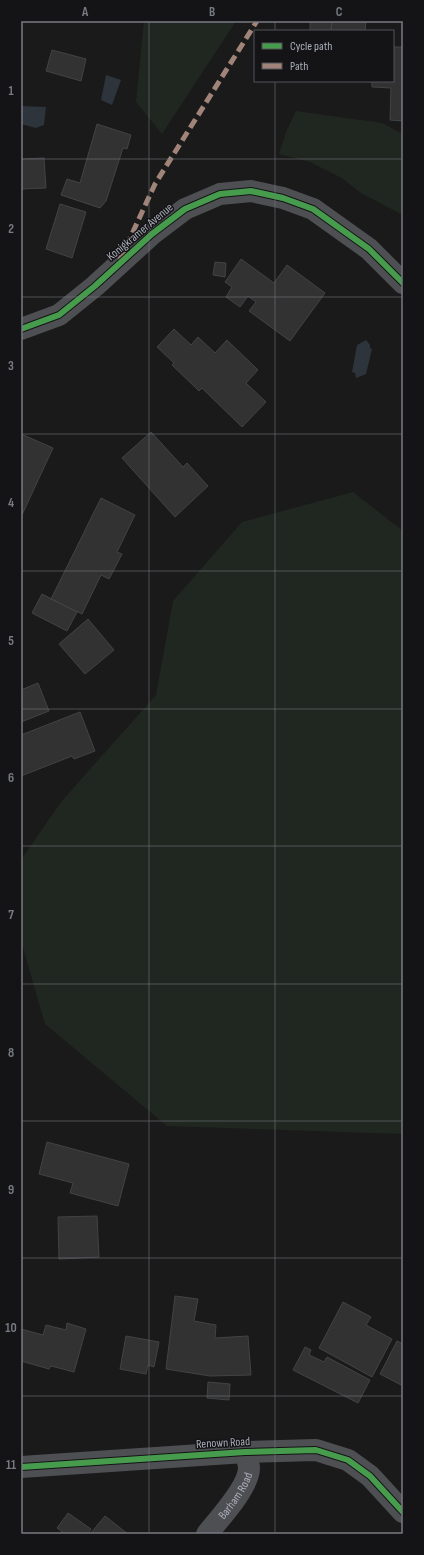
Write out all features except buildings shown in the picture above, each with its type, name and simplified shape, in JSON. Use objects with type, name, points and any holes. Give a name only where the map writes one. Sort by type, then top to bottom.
[{"type":"street","name":"Konigkramer Avenue","points":[[21,329],[59,315],[95,286],[152,234],[185,209],[220,194],[252,191],[283,198],[313,209],[369,249],[403,283]]},
{"type":"street","name":"Renown Road","points":[[21,1467],[245,1452],[316,1450],[348,1460],[370,1476],[403,1512]]},
{"type":"street","name":"Barham Road","points":[[207,1534],[232,1503],[244,1484],[249,1468],[245,1452]]},
{"type":"shaded area","points":[[144,21],[236,21],[162,134],[136,102]]},
{"type":"shaded area","points":[[106,75],[121,80],[112,105],[101,100]]},
{"type":"shaded area","points":[[21,106],[46,107],[44,125],[36,128],[21,124]]},
{"type":"shaded area","points":[[296,111],[382,123],[403,134],[403,207],[401,214],[361,193],[342,178],[310,162],[279,154],[286,132]]},
{"type":"shaded area","points":[[366,340],[372,349],[366,374],[356,378],[355,373],[352,372],[357,345]]},
{"type":"shaded area","points":[[353,492],[403,531],[403,1134],[167,1126],[45,1024],[21,941],[21,860],[61,802],[156,695],[173,601],[242,522]]},
{"type":"marked path","points":[[120,260],[155,184],[257,21]]},
{"type":"cycle path","points":[[21,329],[59,315],[95,286],[152,234],[185,209],[220,194],[251,191],[283,198],[313,209],[369,249],[403,283]]},
{"type":"cycle path","points":[[21,1467],[245,1452],[316,1450],[348,1460],[370,1476],[403,1512]]}]
